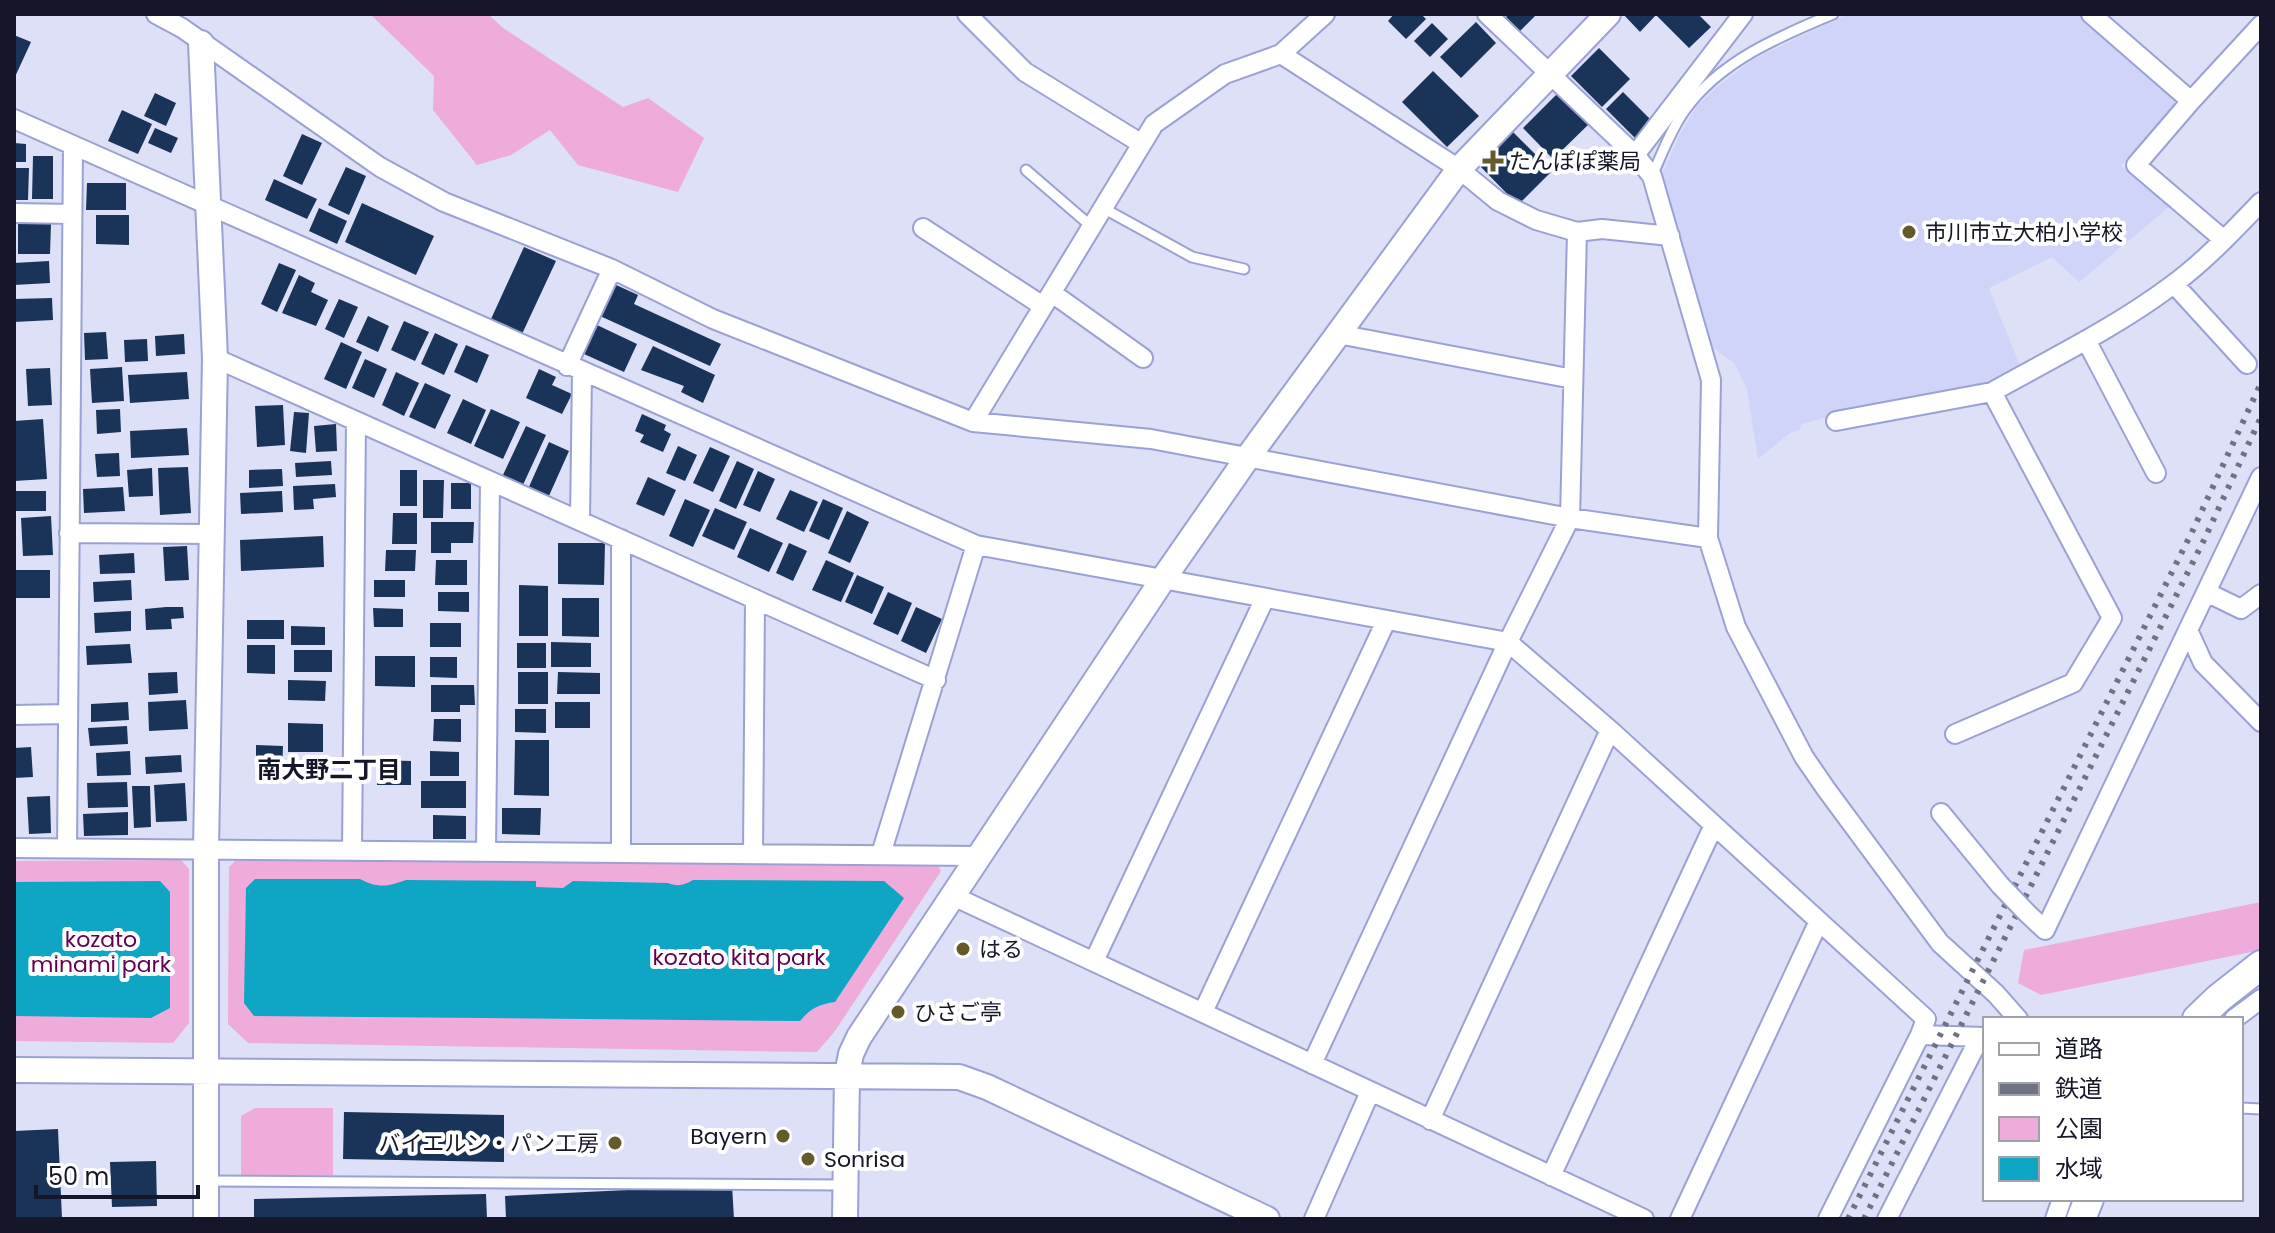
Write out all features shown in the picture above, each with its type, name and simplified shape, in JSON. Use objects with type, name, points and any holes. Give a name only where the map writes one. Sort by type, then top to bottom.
[{"type":"main road","points":[[2199,1017],[2261,965]]},
{"type":"street","points":[[156,14],[191,28],[380,167],[444,202],[612,269],[713,319],[973,422],[1151,439],[1570,518],[1708,538]]},
{"type":"street","points":[[967,14],[1025,72],[1142,144]]},
{"type":"street","points":[[973,422],[1154,124],[1225,74],[1281,54],[1325,14]]},
{"type":"street","points":[[1487,14],[1635,155],[1652,176],[1711,380],[1708,538],[1736,627],[1804,757],[1940,943],[1996,994],[2016,1017]]},
{"type":"street","points":[[845,1219],[847,1075],[851,1054],[859,1037],[1163,579],[1338,334],[1459,169],[1608,14]]},
{"type":"street","points":[[1635,155],[1743,14]]},
{"type":"street","points":[[2091,14],[2191,101]]},
{"type":"street","points":[[2224,240],[2136,165],[2261,25]]},
{"type":"street","points":[[191,28],[207,203],[215,358],[206,849],[206,1219]]},
{"type":"street","points":[[1281,54],[1459,169],[1498,201],[1536,220],[1577,232],[1602,229],[1670,236]]},
{"type":"street","points":[[14,119],[976,545],[1508,642],[1610,730],[1926,1019],[1828,1219]]},
{"type":"street","points":[[67,848],[73,147]]},
{"type":"street","points":[[1836,421],[1992,392],[2135,312],[2174,284],[2261,202]]},
{"type":"street","points":[[14,213],[72,214]]},
{"type":"street","points":[[923,228],[1048,299],[1143,358]]},
{"type":"street","points":[[1312,1064],[1508,642],[1570,518],[1577,232]]},
{"type":"street","points":[[580,521],[574,369],[612,269]]},
{"type":"street","points":[[2174,284],[2247,364]]},
{"type":"street","points":[[1338,334],[1573,379]]},
{"type":"street","points":[[2086,340],[2156,473]]},
{"type":"street","points":[[215,358],[936,680]]},
{"type":"street","points":[[1955,734],[2073,683],[2112,618],[1992,392]]},
{"type":"street","points":[[352,851],[356,421]]},
{"type":"street","points":[[1941,813],[2000,885],[2045,930],[2261,477]]},
{"type":"street","points":[[486,851],[490,481]]},
{"type":"street","points":[[69,533],[211,534]]},
{"type":"street","points":[[621,539],[621,852]]},
{"type":"street","points":[[881,854],[976,545]]},
{"type":"street","points":[[2206,592],[2241,609],[2261,594]]},
{"type":"street","points":[[1094,961],[1265,598]]},
{"type":"street","points":[[753,854],[755,599]]},
{"type":"street","points":[[1203,1012],[1386,621]]},
{"type":"street","points":[[2188,630],[2203,663],[2261,722]]},
{"type":"street","points":[[14,715],[68,714]]},
{"type":"street","points":[[1430,1120],[1610,730]]},
{"type":"street","points":[[1551,1176],[1714,825]]},
{"type":"street","points":[[14,848],[979,856]]},
{"type":"street","points":[[953,896],[1644,1219]]},
{"type":"street","points":[[1680,1219],[1819,921]]},
{"type":"street","points":[[2237,1017],[2261,999]]},
{"type":"street","points":[[1887,1219],[1983,1037],[1920,1035]]},
{"type":"street","points":[[14,1070],[959,1077],[987,1087],[1267,1219]]},
{"type":"street","points":[[1314,1219],[1370,1092]]},
{"type":"lane","points":[[1652,176],[1685,110],[1704,90],[1741,58],[1779,37],[1833,14]]},
{"type":"lane","points":[[1026,170],[1092,227]]},
{"type":"lane","points":[[1103,208],[1192,257],[1244,269]]},
{"type":"lane","points":[[207,1181],[845,1185]]},
{"type":"shaded area","name":"市川市立大柏小学校","points":[[1848,14],[2081,14],[2180,100],[2121,166],[2169,207],[2079,282],[2052,257],[1989,288],[2022,371],[1991,388],[1831,416],[1802,424],[1799,430],[1790,433],[1758,459],[1747,389],[1734,363],[1713,348],[1662,174],[1697,106],[1717,87],[1752,60]]},
{"type":"green space","points":[[370,14],[488,14],[503,28],[623,107],[648,98],[704,138],[678,192],[578,165],[550,130],[511,155],[477,165],[433,110],[434,76]]},
{"type":"green space","name":"kozato minami park","points":[[181,860],[189,869],[189,1023],[173,1043],[14,1041],[14,861]]},
{"type":"green space","name":"kozato kita park","points":[[236,860],[938,865],[941,871],[835,1031],[817,1052],[248,1043],[228,1024],[229,867]]},
{"type":"green space","points":[[2261,902],[2261,958],[2251,952],[2041,995],[2018,983],[2024,950]]},
{"type":"green space","points":[[255,1108],[333,1108],[333,1175],[241,1175],[241,1116]]},
{"type":"water","name":"kozato kita park","points":[[255,879],[360,879],[382,886],[406,880],[536,881],[536,887],[563,888],[573,881],[678,885],[693,880],[884,881],[904,898],[835,1002],[815,1008],[800,1021],[254,1016],[244,1003],[246,888]]},
{"type":"water","name":"kozato minami park","points":[[160,881],[170,892],[170,1008],[151,1018],[14,1016],[14,882]]},
{"type":"building","points":[[1394,14],[1421,14],[1426,19],[1406,39],[1388,21]]},
{"type":"building","points":[[1509,14],[1537,14],[1520,31],[1506,17]]},
{"type":"building","points":[[1623,14],[1698,14],[1711,27],[1689,48],[1656,15],[1640,32]]},
{"type":"building","points":[[1476,22],[1496,43],[1461,78],[1440,57]]},
{"type":"building","points":[[1432,23],[1448,39],[1430,57],[1414,41]]},
{"type":"building","points":[[14,35],[31,42],[14,79]]},
{"type":"building","points":[[1599,48],[1630,79],[1602,107],[1571,76]]},
{"type":"building","points":[[1433,71],[1479,116],[1447,147],[1402,102]]},
{"type":"building","points":[[1623,92],[1653,122],[1636,139],[1606,109]]},
{"type":"building","points":[[155,93],[176,103],[166,126],[144,116]]},
{"type":"building","points":[[1558,93],[1589,124],[1553,159],[1523,128]]},
{"type":"building","points":[[122,110],[152,124],[138,154],[108,141]]},
{"type":"building","points":[[155,128],[178,138],[171,153],[148,143]]},
{"type":"building","points":[[1513,132],[1552,171],[1518,205],[1479,165]]},
{"type":"building","points":[[302,134],[322,143],[302,185],[283,176]]},
{"type":"building","points":[[14,143],[26,144],[26,162],[14,162]]},
{"type":"building","points":[[33,156],[53,156],[53,199],[32,199]]},
{"type":"building","points":[[346,167],[366,176],[349,215],[328,205]]},
{"type":"building","points":[[14,168],[29,168],[28,200],[14,200]]},
{"type":"building","points":[[274,179],[317,199],[307,219],[265,200]]},
{"type":"building","points":[[87,183],[126,183],[126,210],[86,210]]},
{"type":"building","points":[[362,203],[434,236],[416,275],[345,242]]},
{"type":"building","points":[[319,208],[347,221],[337,244],[309,231]]},
{"type":"building","points":[[96,215],[129,215],[129,245],[96,244]]},
{"type":"building","points":[[18,223],[51,223],[50,254],[18,254]]},
{"type":"building","points":[[524,247],[556,261],[522,334],[491,319]]},
{"type":"building","points":[[49,261],[50,283],[14,285],[14,263]]},
{"type":"building","points":[[279,263],[296,270],[277,312],[261,304]]},
{"type":"building","points":[[299,275],[315,283],[311,292],[328,300],[316,326],[282,313]]},
{"type":"building","points":[[614,284],[638,295],[634,304],[721,344],[710,366],[600,316]]},
{"type":"building","points":[[52,298],[53,320],[14,322],[14,299]]},
{"type":"building","points":[[339,299],[358,307],[344,338],[325,329]]},
{"type":"building","points":[[368,316],[389,326],[378,352],[356,342]]},
{"type":"building","points":[[404,321],[429,332],[415,361],[391,350]]},
{"type":"building","points":[[597,325],[637,344],[624,372],[584,354]]},
{"type":"building","points":[[106,332],[108,359],[85,360],[84,333]]},
{"type":"building","points":[[435,333],[458,344],[444,375],[421,364]]},
{"type":"building","points":[[184,334],[185,354],[156,356],[155,336]]},
{"type":"building","points":[[147,339],[148,361],[125,362],[124,340]]},
{"type":"building","points":[[341,342],[362,352],[346,389],[324,379]]},
{"type":"building","points":[[466,345],[489,355],[477,383],[454,372]]},
{"type":"building","points":[[653,346],[715,375],[703,403],[681,392],[684,386],[641,370]]},
{"type":"building","points":[[365,359],[387,369],[374,398],[352,388]]},
{"type":"building","points":[[122,367],[124,401],[92,403],[90,369]]},
{"type":"building","points":[[50,368],[52,405],[28,406],[26,369]]},
{"type":"building","points":[[539,369],[556,377],[552,385],[572,394],[562,414],[526,398]]},
{"type":"building","points":[[187,372],[189,399],[130,403],[128,375]]},
{"type":"building","points":[[396,372],[419,383],[404,416],[382,405]]},
{"type":"building","points":[[425,383],[451,395],[435,429],[409,417]]},
{"type":"building","points":[[463,399],[486,410],[471,444],[447,433]]},
{"type":"building","points":[[283,405],[285,445],[257,447],[255,406]]},
{"type":"building","points":[[120,409],[121,432],[97,434],[96,410]]},
{"type":"building","points":[[491,409],[520,422],[503,459],[474,446]]},
{"type":"building","points":[[294,412],[309,413],[306,453],[290,451]]},
{"type":"building","points":[[642,414],[666,425],[664,430],[671,434],[663,452],[640,442],[644,435],[635,431]]},
{"type":"building","points":[[43,419],[47,479],[14,481],[14,421]]},
{"type":"building","points":[[336,424],[337,451],[316,452],[314,426]]},
{"type":"building","points":[[526,426],[546,435],[522,487],[502,477]]},
{"type":"building","points":[[187,428],[189,455],[131,458],[130,431]]},
{"type":"building","points":[[549,442],[569,451],[548,498],[528,489]]},
{"type":"building","points":[[678,446],[697,455],[685,481],[666,473]]},
{"type":"building","points":[[710,447],[730,456],[713,492],[693,483]]},
{"type":"building","points":[[119,453],[120,476],[97,477],[95,454]]},
{"type":"building","points":[[331,461],[332,475],[296,477],[295,463]]},
{"type":"building","points":[[737,461],[754,469],[736,509],[719,501]]},
{"type":"building","points":[[188,467],[191,513],[160,515],[158,468]]},
{"type":"building","points":[[152,468],[153,496],[129,497],[127,470]]},
{"type":"building","points":[[282,469],[283,486],[249,488],[249,470]]},
{"type":"building","points":[[400,470],[417,470],[417,506],[400,506]]},
{"type":"building","points":[[758,471],[775,479],[760,512],[743,505]]},
{"type":"building","points":[[648,477],[676,490],[664,516],[636,504]]},
{"type":"building","points":[[423,480],[444,480],[443,518],[423,518]]},
{"type":"building","points":[[451,483],[471,483],[471,509],[451,509]]},
{"type":"building","points":[[335,484],[336,497],[313,499],[314,509],[294,510],[293,486]]},
{"type":"building","points":[[123,487],[125,511],[84,513],[83,489]]},
{"type":"building","points":[[790,490],[818,502],[804,532],[776,519]]},
{"type":"building","points":[[14,491],[46,491],[46,511],[14,511]]},
{"type":"building","points":[[282,491],[283,512],[241,514],[240,493]]},
{"type":"building","points":[[685,499],[710,510],[693,547],[669,536]]},
{"type":"building","points":[[823,499],[843,508],[829,540],[809,531]]},
{"type":"building","points":[[715,508],[747,522],[734,550],[702,536]]},
{"type":"building","points":[[847,511],[869,522],[850,563],[828,553]]},
{"type":"building","points":[[393,513],[417,513],[417,544],[392,544]]},
{"type":"building","points":[[51,516],[53,555],[23,556],[21,518]]},
{"type":"building","points":[[431,522],[474,522],[473,543],[451,543],[451,553],[431,553]]},
{"type":"building","points":[[750,528],[783,543],[769,572],[737,557]]},
{"type":"building","points":[[323,536],[324,567],[241,571],[240,540]]},
{"type":"building","points":[[558,543],[605,543],[604,585],[558,584]]},
{"type":"building","points":[[789,543],[807,551],[793,581],[776,573]]},
{"type":"building","points":[[187,546],[189,580],[165,581],[163,547]]},
{"type":"building","points":[[386,550],[416,550],[415,571],[385,571]]},
{"type":"building","points":[[134,553],[135,573],[100,574],[99,555]]},
{"type":"building","points":[[436,560],[467,560],[467,585],[435,585]]},
{"type":"building","points":[[826,560],[854,573],[841,602],[812,590]]},
{"type":"building","points":[[14,570],[50,570],[50,598],[14,598]]},
{"type":"building","points":[[857,575],[884,587],[872,614],[845,602]]},
{"type":"building","points":[[131,580],[132,600],[94,602],[93,582]]},
{"type":"building","points":[[374,580],[405,580],[405,597],[374,597]]},
{"type":"building","points":[[519,585],[548,586],[548,636],[519,636]]},
{"type":"building","points":[[438,592],[469,592],[469,612],[438,611]]},
{"type":"building","points":[[888,592],[912,603],[898,635],[873,624]]},
{"type":"building","points":[[562,598],[599,598],[599,637],[562,636]]},
{"type":"building","points":[[183,607],[184,618],[171,619],[172,629],[146,630],[145,609]]},
{"type":"building","points":[[916,607],[942,619],[926,653],[901,641]]},
{"type":"building","points":[[373,608],[403,609],[403,627],[374,627]]},
{"type":"building","points":[[131,611],[131,631],[95,633],[94,613]]},
{"type":"building","points":[[247,620],[284,620],[284,639],[247,639]]},
{"type":"building","points":[[430,623],[461,623],[461,647],[430,647]]},
{"type":"building","points":[[291,626],[325,627],[325,645],[291,645]]},
{"type":"building","points":[[551,642],[591,643],[591,667],[551,667]]},
{"type":"building","points":[[517,643],[546,643],[546,668],[517,668]]},
{"type":"building","points":[[130,644],[132,663],[87,665],[86,646]]},
{"type":"building","points":[[247,645],[275,645],[275,674],[247,673]]},
{"type":"building","points":[[294,650],[332,650],[332,672],[294,672]]},
{"type":"building","points":[[375,656],[415,656],[415,687],[375,686]]},
{"type":"building","points":[[430,657],[457,657],[457,678],[430,677]]},
{"type":"building","points":[[177,672],[178,693],[149,695],[148,673]]},
{"type":"building","points":[[518,672],[548,672],[548,704],[518,704]]},
{"type":"building","points":[[558,672],[600,673],[600,694],[557,694]]},
{"type":"building","points":[[288,680],[326,681],[325,701],[288,700]]},
{"type":"building","points":[[431,685],[474,685],[475,705],[460,705],[460,712],[431,712]]},
{"type":"building","points":[[186,700],[188,729],[149,731],[148,702]]},
{"type":"building","points":[[128,702],[129,720],[91,722],[91,704]]},
{"type":"building","points":[[555,702],[590,702],[590,728],[555,728]]},
{"type":"building","points":[[515,709],[546,709],[546,733],[515,732]]},
{"type":"building","points":[[434,719],[461,719],[461,742],[433,741]]},
{"type":"building","points":[[288,723],[323,724],[323,752],[288,752]]},
{"type":"building","points":[[127,726],[128,744],[90,746],[88,728]]},
{"type":"building","points":[[515,740],[549,740],[549,796],[514,795]]},
{"type":"building","points":[[256,745],[283,746],[282,775],[256,775]]},
{"type":"building","points":[[31,747],[33,777],[14,778],[14,748]]},
{"type":"building","points":[[130,751],[131,775],[97,776],[96,753]]},
{"type":"building","points":[[430,751],[459,752],[459,776],[430,776]]},
{"type":"building","points":[[181,755],[182,772],[146,774],[145,757]]},
{"type":"building","points":[[378,760],[411,761],[411,785],[377,785]]},
{"type":"building","points":[[421,781],[466,781],[466,808],[421,808]]},
{"type":"building","points":[[127,782],[128,807],[88,808],[87,783]]},
{"type":"building","points":[[185,783],[187,821],[156,822],[154,785]]},
{"type":"building","points":[[132,786],[150,786],[151,827],[134,828]]},
{"type":"building","points":[[50,796],[51,833],[29,834],[27,797]]},
{"type":"building","points":[[502,808],[541,808],[540,835],[502,834]]},
{"type":"building","points":[[128,812],[128,835],[84,836],[83,814]]},
{"type":"building","points":[[433,815],[466,816],[466,839],[433,839]]},
{"type":"building","points":[[344,1112],[504,1115],[504,1162],[343,1159]]},
{"type":"building","points":[[58,1129],[62,1219],[14,1219],[14,1131]]},
{"type":"building","points":[[156,1161],[157,1206],[112,1207],[110,1162]]},
{"type":"building","points":[[732,1185],[734,1219],[506,1219],[505,1196]]},
{"type":"building","points":[[486,1194],[487,1219],[254,1219],[254,1199]]},
{"type":"railway","points":[[1848,1219],[2192,532],[2261,383]]},
{"type":"railway","points":[[1864,1219],[2204,540],[2261,417]]},
{"type":"place","name":"たんぽぽ薬局","points":[[1493,161]]},
{"type":"place","name":"市川市立大柏小学校","points":[[1909,232]]},
{"type":"place","name":"はる","points":[[963,949]]},
{"type":"place","name":"ひさご亭","points":[[898,1012]]},
{"type":"place","name":"Bayern","points":[[783,1136]]},
{"type":"place","name":"バイエルン・パン工房","points":[[615,1143]]},
{"type":"place","name":"Sonrisa","points":[[808,1159]]},
{"type":"district","name":"南大野二丁目","points":[[329,769]]}]
